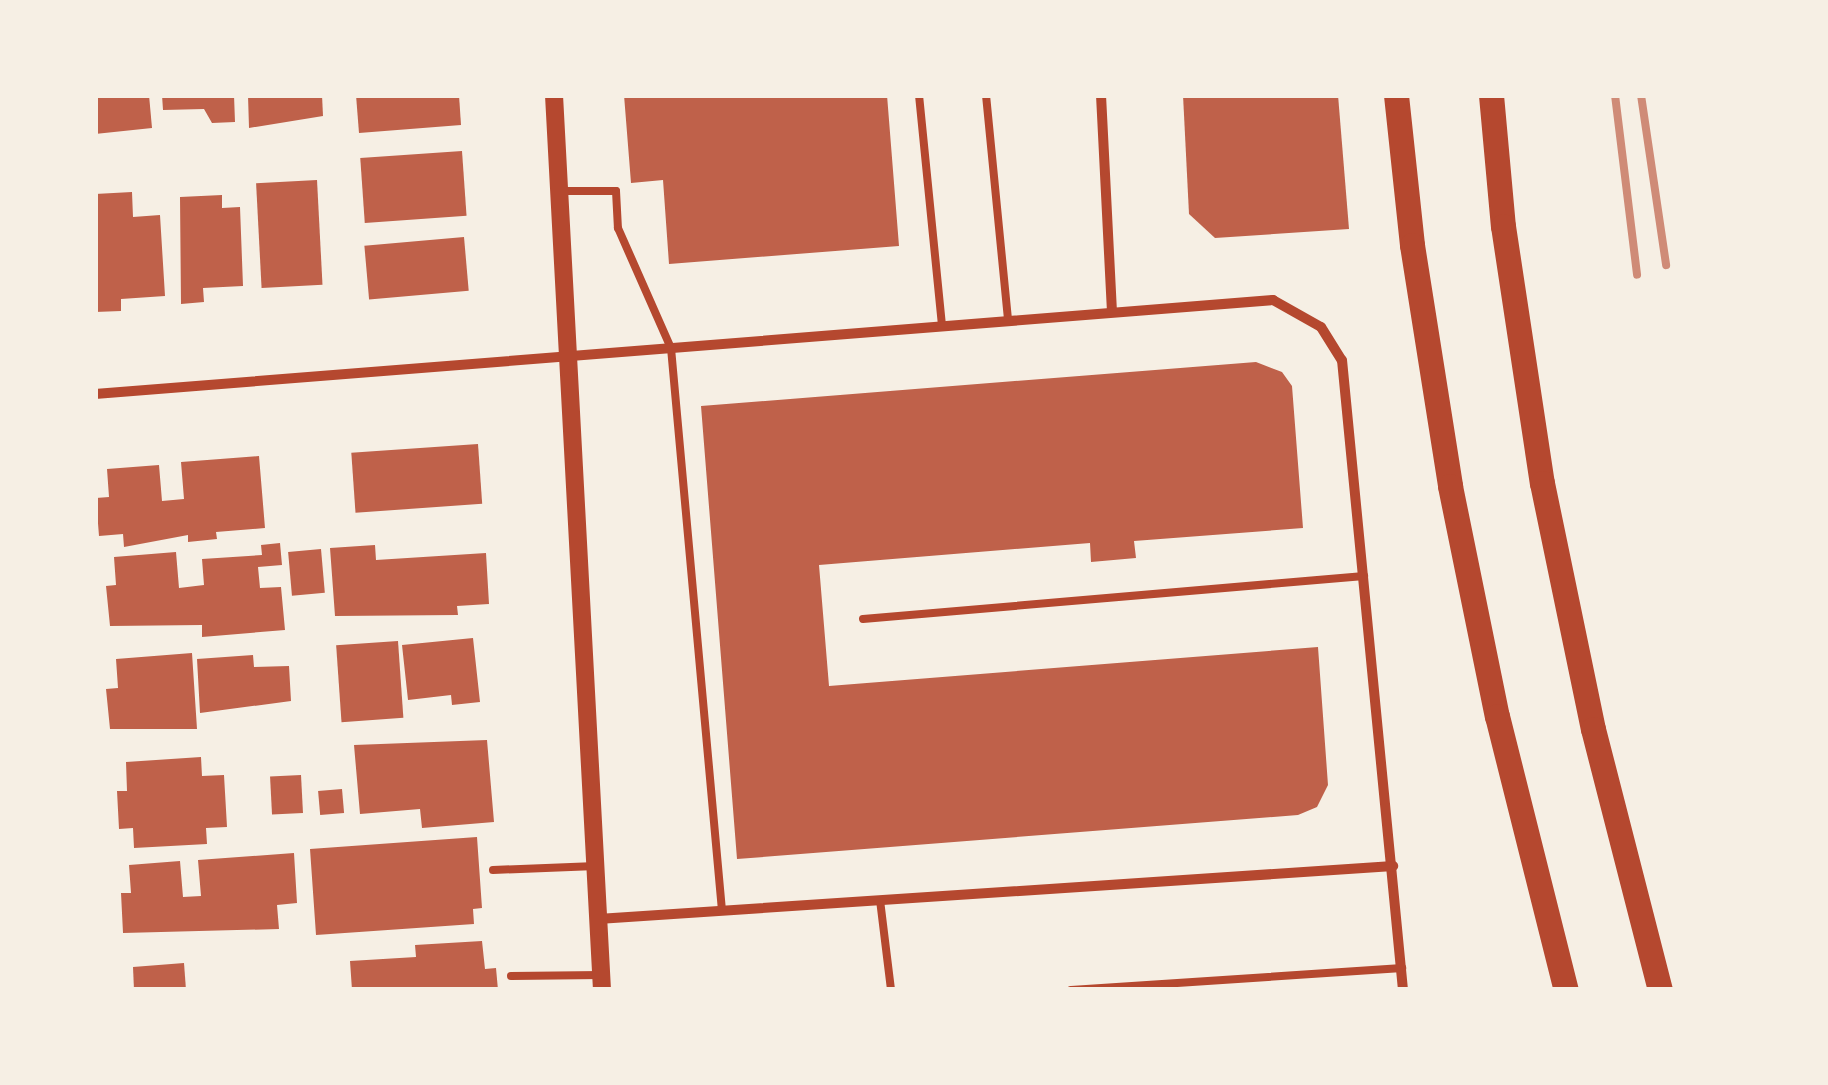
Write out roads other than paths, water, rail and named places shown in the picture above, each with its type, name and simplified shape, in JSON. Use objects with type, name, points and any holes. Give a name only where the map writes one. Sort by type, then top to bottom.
[{"type":"main road","points":[[1396,95],[1412,245],[1450,486],[1497,716],[1566,990]]},
{"type":"main road","points":[[1491,95],[1503,226],[1542,483],[1597,748],[1660,990]]},
{"type":"street","points":[[554,95],[602,982]]},
{"type":"street","points":[[1100,95],[1112,312]]},
{"type":"street","points":[[95,394],[1272,300],[1321,327],[1342,360],[1404,990]]},
{"type":"street","points":[[598,919],[1393,866]]},
{"type":"lane","points":[[920,95],[942,326]]},
{"type":"lane","points":[[986,95],[1008,320]]},
{"type":"lane","points":[[560,191],[616,191],[618,228],[671,348],[722,911]]},
{"type":"lane","points":[[864,619],[1364,576]]},
{"type":"lane","points":[[493,870],[596,866]]},
{"type":"lane","points":[[880,900],[891,990]]},
{"type":"lane","points":[[1070,990],[1402,968]]},
{"type":"lane","points":[[511,976],[602,982]]},
{"type":"railway","points":[[1615,95],[1637,275]]},
{"type":"railway","points":[[1641,95],[1666,265]]}]
